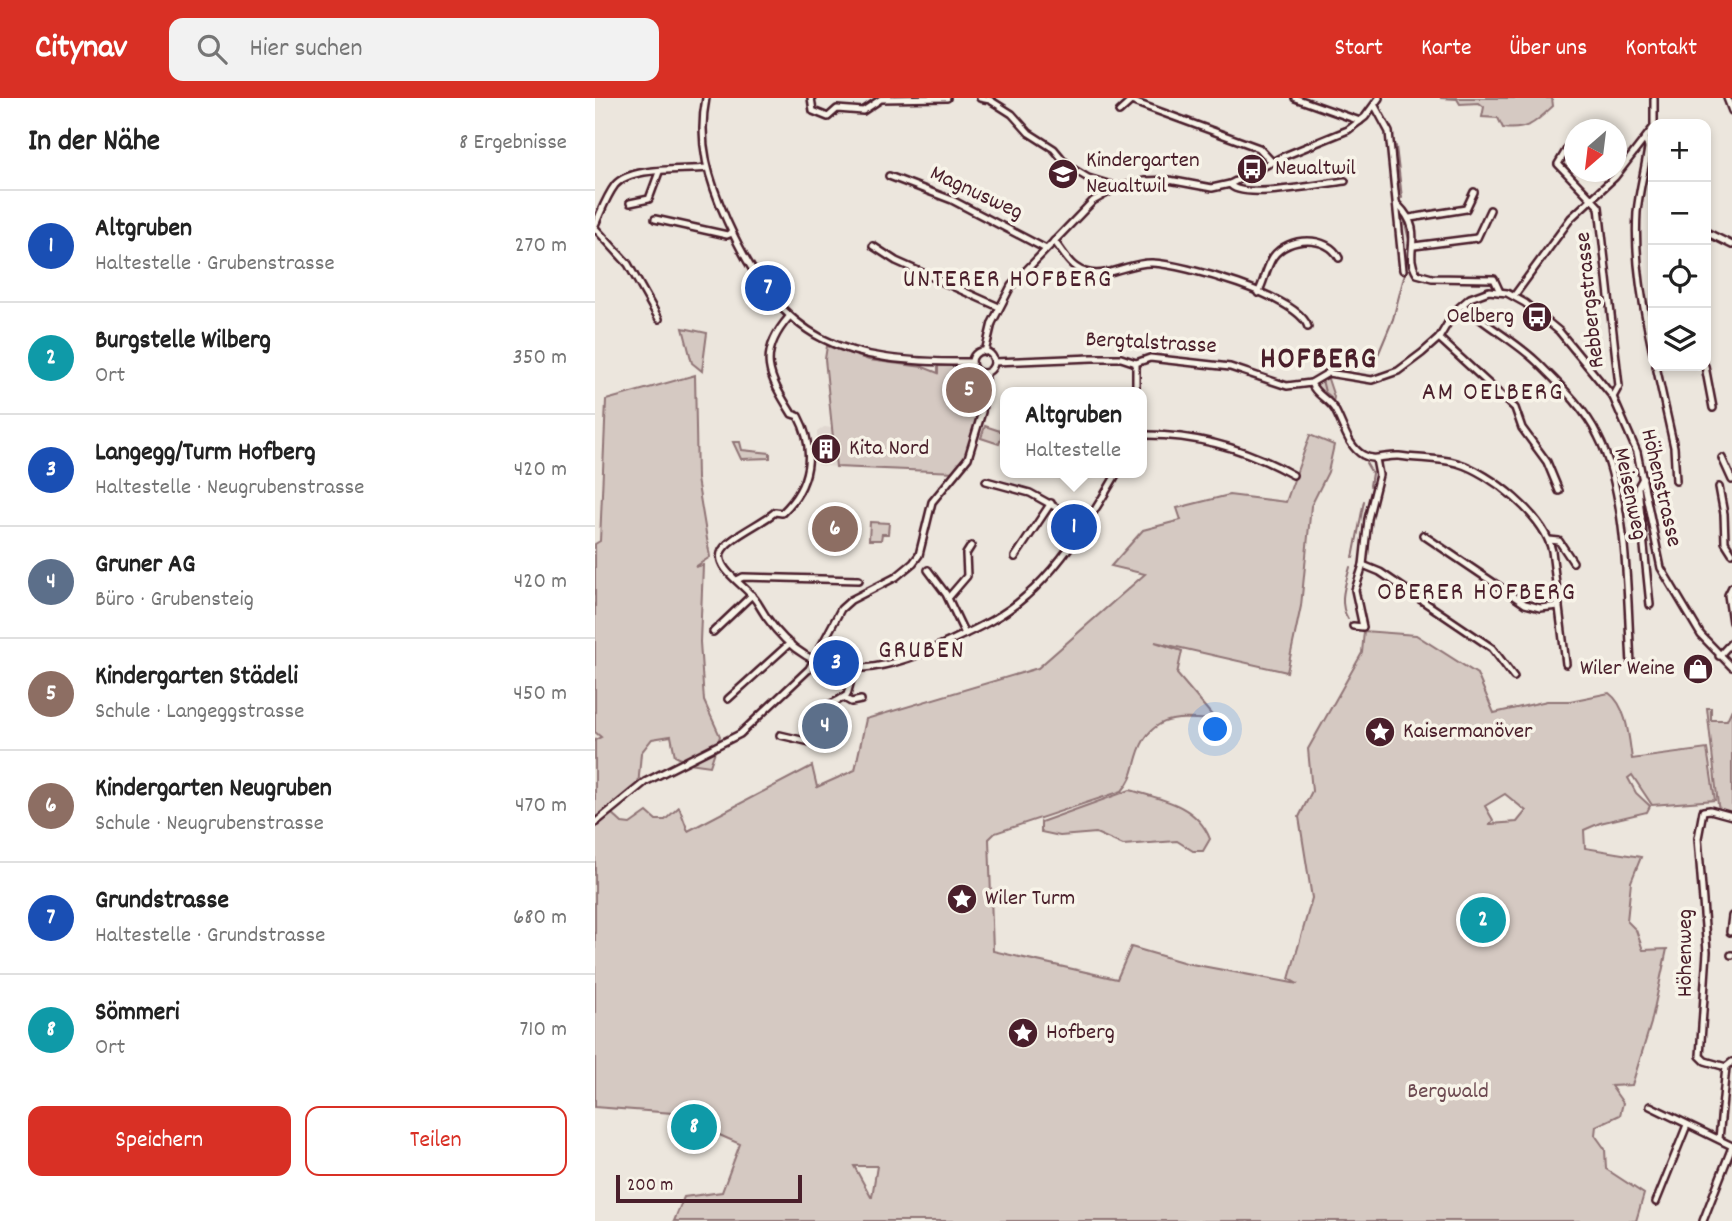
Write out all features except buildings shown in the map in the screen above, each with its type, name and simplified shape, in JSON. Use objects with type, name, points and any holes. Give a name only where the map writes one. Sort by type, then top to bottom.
[{"type":"street","points":[[706,98],[703,132],[707,168],[732,233],[752,272],[789,317],[818,338],[863,355],[900,360],[972,362]]},
{"type":"street","points":[[811,98],[813,111],[828,117],[837,109],[863,111],[881,99],[947,98]]},
{"type":"street","points":[[980,98],[990,100],[1012,114],[1029,133],[1054,149],[1068,166],[1088,178],[1118,187]]},
{"type":"street","points":[[1295,98],[1360,121]]},
{"type":"street","points":[[985,352],[999,306],[1017,278],[1093,201],[1118,187],[1155,180],[1212,188],[1230,184],[1272,162],[1348,130],[1375,106],[1379,98]]},
{"type":"street","points":[[1653,119],[1654,98]]},
{"type":"street","points":[[1727,98],[1732,111]]},
{"type":"street","points":[[1119,112],[1130,100],[1259,148],[1272,162]]},
{"type":"street","points":[[1375,106],[1389,132],[1403,270]]},
{"type":"street","points":[[1398,205],[1410,218],[1414,268],[1419,275],[1494,279],[1500,292],[1514,296],[1565,225],[1593,199],[1648,137]]},
{"type":"street","points":[[1646,140],[1648,148],[1637,212],[1638,263],[1648,329]]},
{"type":"street","points":[[1564,154],[1558,164],[1564,170]]},
{"type":"street","points":[[659,319],[628,264],[595,226],[618,183],[631,175],[707,168]]},
{"type":"street","points":[[630,203],[649,199],[659,172]]},
{"type":"street","name":"Magnusweg","points":[[889,176],[952,200],[1046,249]]},
{"type":"street","points":[[1230,184],[1240,191],[1289,189],[1345,181]]},
{"type":"street","points":[[1576,182],[1593,199]]},
{"type":"street","points":[[1410,218],[1466,209],[1474,192]]},
{"type":"street","name":"Rebbergstrasse","points":[[1593,199],[1599,207],[1619,386],[1613,397]]},
{"type":"street","points":[[1414,246],[1477,238],[1490,210]]},
{"type":"street","points":[[655,219],[727,235],[732,233]]},
{"type":"street","points":[[1711,234],[1732,245]]},
{"type":"street","points":[[1054,241],[1069,263],[1088,272],[1150,262],[1223,278],[1300,314],[1308,327]]},
{"type":"street","points":[[1258,293],[1271,261],[1287,246],[1303,242],[1322,243],[1333,248],[1339,258]]},
{"type":"street","points":[[873,246],[896,261],[999,306]]},
{"type":"street","name":"Bergtalstrasse","points":[[994,362],[1121,358],[1136,363],[1150,358],[1207,362],[1287,386],[1311,383],[1328,373],[1359,380],[1384,377],[1408,365],[1439,338],[1455,311],[1464,306],[1470,298],[1480,293],[1500,292]]},
{"type":"street","name":"Höhenstrasse","points":[[1514,296],[1567,339],[1613,397],[1634,442],[1664,573],[1701,635],[1732,667]]},
{"type":"street","name":"Meisenweg","points":[[1464,306],[1535,360],[1581,409],[1600,439],[1612,477],[1620,524],[1631,664]]},
{"type":"street","points":[[789,317],[773,338],[769,369],[775,388],[792,414],[798,416],[806,433],[809,467],[793,502],[782,513],[775,512],[723,548],[722,567],[752,595],[768,621],[790,643],[816,661],[854,669],[873,669],[904,662],[1005,612],[1027,596],[1051,570],[1114,478]]},
{"type":"street","points":[[1439,338],[1518,411],[1522,428],[1547,461],[1559,491]]},
{"type":"street","points":[[972,362],[976,354],[985,352]]},
{"type":"street","points":[[595,823],[638,787],[679,764],[730,741],[816,661],[841,609],[864,592],[896,577],[919,555],[928,510],[961,471],[972,448],[986,396],[986,373],[994,362],[985,352]]},
{"type":"street","points":[[972,362],[977,371],[986,373]]},
{"type":"street","points":[[1136,363],[1136,387]]},
{"type":"street","points":[[1657,371],[1674,447],[1677,481]]},
{"type":"street","points":[[1706,371],[1713,408]]},
{"type":"street","points":[[1311,383],[1315,392],[1335,409],[1356,449],[1376,459],[1393,456],[1452,462],[1471,468],[1534,515],[1549,540],[1566,664]]},
{"type":"street","points":[[1147,435],[1169,435],[1214,443],[1261,459],[1293,475]]},
{"type":"street","points":[[1722,458],[1732,480]]},
{"type":"street","points":[[1353,626],[1363,627],[1355,594],[1363,565],[1368,519],[1379,475],[1376,459]]},
{"type":"street","points":[[1643,478],[1638,487],[1650,605]]},
{"type":"street","points":[[986,481],[1013,487],[1051,503],[1084,523]]},
{"type":"street","points":[[1719,487],[1725,542],[1732,553]]},
{"type":"street","points":[[1015,557],[1051,503]]},
{"type":"street","points":[[1423,535],[1525,604],[1540,608],[1559,606]]},
{"type":"street","points":[[1549,540],[1559,541],[1573,562]]},
{"type":"street","points":[[949,597],[967,576],[965,554],[971,546]]},
{"type":"street","points":[[1363,565],[1380,572],[1492,648],[1514,677]]},
{"type":"street","points":[[928,570],[949,597],[965,634]]},
{"type":"street","points":[[737,580],[743,577],[859,580]]},
{"type":"street","points":[[1732,587],[1728,595],[1732,622]]},
{"type":"street","points":[[713,632],[752,595]]},
{"type":"street","points":[[1719,656],[1732,642]]},
{"type":"street","points":[[728,699],[790,643]]},
{"type":"street","points":[[817,742],[818,710],[844,698],[851,690],[854,669]]},
{"type":"street","points":[[844,698],[851,702],[861,700]]},
{"type":"street","points":[[780,735],[824,741]]},
{"type":"street","name":"Höhenweg","points":[[1726,1067],[1705,1061],[1700,1056],[1706,952],[1700,819],[1702,813],[1707,810],[1732,816]]},
{"type":"street","points":[[1730,932],[1732,916]]},
{"type":"street","points":[[1719,1139],[1726,1067],[1732,1062]]},
{"type":"street","points":[[1650,1106],[1732,1146],[1703,1221]]},
{"type":"street","points":[[1656,1202],[1687,1125]]},
{"type":"shaded area","points":[[958,366],[965,366],[983,378],[981,411],[951,404]]},
{"type":"shaded area","points":[[824,427],[833,428],[836,467],[818,465],[817,432]]},
{"type":"green space","points":[[1440,98],[1552,98],[1553,106],[1531,124],[1512,129],[1503,128],[1498,118],[1482,117],[1484,107],[1479,103],[1460,104],[1457,99]]},
{"type":"green space","points":[[683,328],[707,333],[702,371],[692,363]]},
{"type":"green space","points":[[827,346],[869,360],[923,367],[938,373],[938,366],[958,366],[950,401],[953,408],[981,412],[971,449],[956,472],[836,467],[825,359]]},
{"type":"green space","name":"Bergwald","points":[[695,375],[697,479],[710,557],[695,567],[703,565],[700,642],[704,701],[720,736],[710,766],[689,763],[675,756],[671,736],[652,739],[641,753],[638,787],[609,811],[622,823],[630,824],[647,812],[656,820],[665,820],[679,807],[688,831],[812,766],[817,787],[855,770],[866,719],[1038,668],[1145,574],[1111,566],[1143,530],[1181,520],[1177,508],[1229,495],[1286,502],[1310,435],[1334,445],[1328,472],[1311,506],[1301,606],[1287,672],[1155,642],[1182,651],[1177,674],[1216,720],[1178,719],[1158,725],[1149,732],[1143,743],[1130,779],[1122,791],[995,833],[989,839],[993,951],[1117,979],[1131,947],[1186,963],[1298,984],[1289,979],[1312,898],[1299,817],[1312,791],[1308,749],[1362,653],[1364,631],[1416,635],[1477,674],[1494,713],[1547,701],[1570,701],[1609,693],[1623,714],[1632,759],[1707,749],[1715,800],[1652,805],[1632,775],[1628,778],[1636,793],[1650,806],[1647,812],[1600,823],[1584,830],[1585,848],[1641,857],[1631,882],[1627,921],[1636,930],[1643,950],[1667,949],[1651,1023],[1632,1085],[1611,1086],[1623,1103],[1620,1115],[1596,1126],[1595,1135],[1605,1149],[1606,1169],[1644,1194],[1636,1221],[674,1221],[684,1197],[722,1192],[740,1144],[708,1130],[707,1122],[699,1115],[595,1107],[595,740],[601,737],[595,732],[595,544],[600,541],[606,400]],"holes":[[[1505,794],[1526,811],[1517,822],[1490,824],[1493,820],[1485,806]],[[854,1166],[877,1166],[872,1197],[871,1197]]]},
{"type":"green space","points":[[1327,376],[1333,402],[1316,387],[1317,382]]},
{"type":"green space","points":[[985,426],[1000,431],[999,444],[981,438]]},
{"type":"green space","points":[[733,442],[740,442],[742,450],[770,453],[770,458],[741,459]]},
{"type":"green space","points":[[870,522],[889,523],[888,534],[882,534],[881,540],[869,540]]},
{"type":"green space","points":[[1707,708],[1711,708],[1711,720],[1727,720],[1732,709],[1732,814],[1720,811],[1718,805]]},
{"type":"green space","points":[[1130,790],[1177,805],[1197,818],[1210,839],[1203,851],[1193,851],[1177,841],[1123,845],[1096,833],[1060,836],[1041,832],[1041,822]]},
{"type":"waterway","points":[[1396,146],[1402,198]]},
{"type":"waterway","points":[[1403,215],[1409,240],[1406,269]]},
{"type":"waterway","points":[[1357,366],[1375,362],[1393,319],[1405,273]]},
{"type":"waterway","points":[[1322,380],[1325,392],[1331,397]]},
{"type":"waterway","points":[[1366,463],[1372,473],[1370,486]]},
{"type":"waterway","points":[[1353,558],[1364,501]]},
{"type":"waterway","points":[[1348,619],[1343,600],[1350,567]]},
{"type":"place","name":"Neualtwil","points":[[1252,169]]},
{"type":"place","name":"Kindergarten Neualtwil","points":[[1063,174]]},
{"type":"place","name":"Grundstrasse","points":[[768,288]]},
{"type":"place","name":"Oelberg","points":[[1537,317]]},
{"type":"place","name":"Kindergarten Städeli","points":[[969,390]]},
{"type":"place","name":"Kita Nord","points":[[826,449]]},
{"type":"place","name":"Altgruben","points":[[1074,527]]},
{"type":"place","name":"Kindergarten Neugruben","points":[[835,529]]},
{"type":"place","name":"Langegg/Turm Hofberg","points":[[836,663]]},
{"type":"place","name":"Wiler Weine","points":[[1698,669]]},
{"type":"place","name":"Gruner AG","points":[[825,726]]},
{"type":"place","name":"Kaisermanöver","points":[[1380,732]]},
{"type":"place","name":"Wiler Turm","points":[[962,899]]},
{"type":"place","name":"Burgstelle Wilberg","points":[[1483,920]]},
{"type":"place","name":"Hofberg","points":[[1023,1033]]},
{"type":"place","name":"Sömmeri","points":[[694,1127]]},
{"type":"district","name":"UNTERER HOFBERG","points":[[1008,280]]},
{"type":"district","name":"HOFBERG","points":[[1319,361]]},
{"type":"district","name":"AM OELBERG","points":[[1493,393]]},
{"type":"district","name":"OBERER HOFBERG","points":[[1477,593]]},
{"type":"district","name":"GRUBEN","points":[[922,651]]}]
